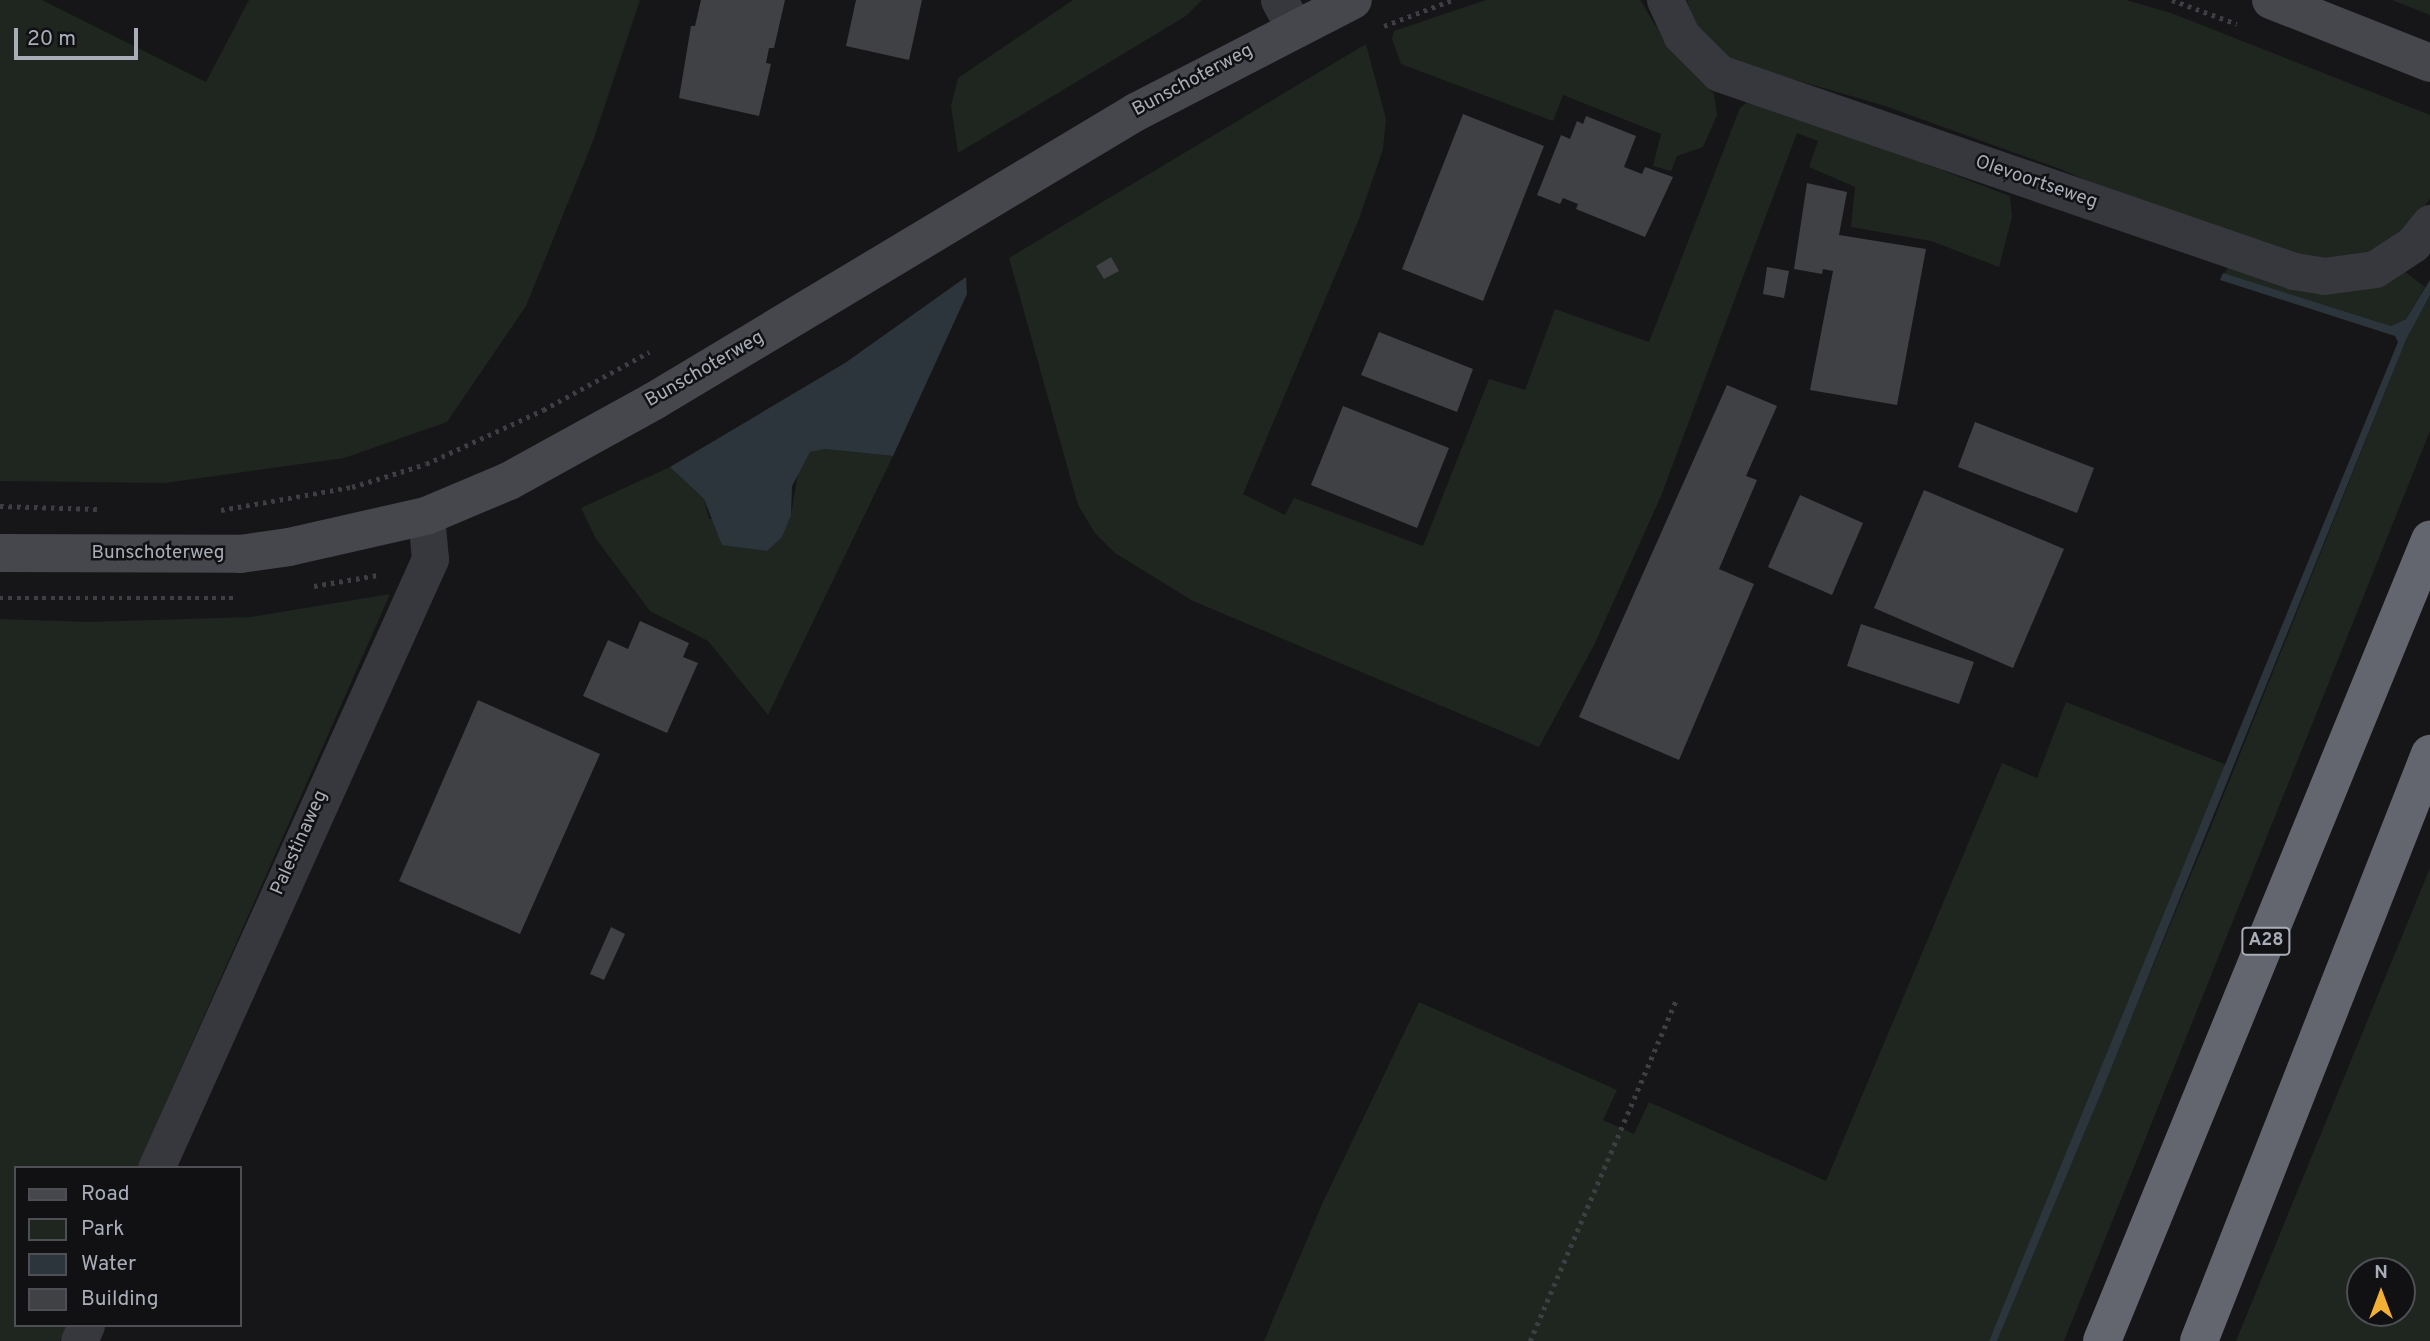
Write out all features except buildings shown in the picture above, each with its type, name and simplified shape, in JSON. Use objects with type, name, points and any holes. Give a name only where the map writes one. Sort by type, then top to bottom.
[{"type":"highway","name":"A28","points":[[2102,1341],[2430,540]]},
{"type":"highway","points":[[2199,1341],[2430,754]]},
{"type":"main road","name":"Bunschoterweg","points":[[0,553],[240,554],[289,547],[426,516],[509,481],[654,401],[1136,112],[1287,13],[1353,0]]},
{"type":"main road","points":[[2271,0],[2430,63]]},
{"type":"street","name":"Olevoortseweg","points":[[1665,0],[1682,35],[1720,73],[2294,271],[2324,276],[2375,269],[2413,244],[2430,223]]},
{"type":"street","name":"Palestinaweg","points":[[157,1166],[430,559],[426,516]]},
{"type":"path","points":[[207,511],[352,487],[426,464]]},
{"type":"path","points":[[0,506],[103,509]]},
{"type":"path","points":[[1530,1341],[1675,1000]]},
{"type":"green space","points":[[0,0],[42,0],[206,82],[249,0],[640,0],[593,141],[526,306],[447,422],[344,458],[165,483],[0,481]]},
{"type":"green space","points":[[1073,0],[1202,0],[1186,16],[958,153],[951,106],[958,78]]},
{"type":"green space","points":[[1486,0],[1640,0],[1668,46],[1714,94],[1717,115],[1703,147],[1677,156],[1671,171],[1653,166],[1661,134],[1563,95],[1553,121],[1401,64],[1392,39],[1394,31]]},
{"type":"green space","points":[[1687,0],[2126,0],[2171,13],[2430,115],[2430,199],[2392,246],[2331,267],[2205,231],[2060,169],[1885,106],[1734,62],[1695,30]]},
{"type":"green space","points":[[2392,0],[2430,0],[2430,15]]},
{"type":"green space","points":[[1366,44],[1386,119],[1383,149],[1359,219],[1243,494],[1285,515],[1294,498],[1423,546],[1489,379],[1525,390],[1555,309],[1649,342],[1740,108],[1746,103],[1770,105],[2010,196],[2012,217],[1999,267],[1931,241],[1851,227],[1855,187],[1809,167],[1818,141],[1797,133],[1661,496],[1594,645],[1539,747],[1193,601],[1115,553],[1095,533],[1078,505],[1009,258]]},
{"type":"green space","points":[[2232,262],[2400,268],[2425,287],[2406,319],[2391,326],[2224,274]]},
{"type":"green space","points":[[2430,295],[2430,431],[2064,1341],[1997,1341],[2212,824],[2406,340]]},
{"type":"green space","points":[[825,449],[893,456],[768,715],[708,641],[650,611],[596,539],[581,508],[670,467],[704,499],[709,519],[791,515],[799,467],[810,452]]},
{"type":"green space","points":[[390,594],[138,1166],[14,1166],[14,1327],[66,1327],[60,1341],[0,1341],[0,619],[89,622],[251,617]]},
{"type":"green space","points":[[2066,702],[2227,765],[1989,1341],[1264,1341],[1323,1202],[1419,1002],[1617,1090],[1603,1120],[1634,1134],[1649,1102],[1826,1181],[2002,763],[2037,778]]},
{"type":"green space","points":[[2430,868],[2430,1341],[2236,1341]]},
{"type":"water","points":[[2223,273],[2391,326],[2406,319],[2430,280],[2430,295],[2406,340],[2101,1093],[1997,1341],[1989,1341],[2398,342],[2395,336],[2220,280]]},
{"type":"water","points":[[966,277],[967,294],[893,456],[825,449],[810,452],[792,486],[791,515],[782,537],[767,551],[722,545],[704,499],[670,467],[845,363]]}]
